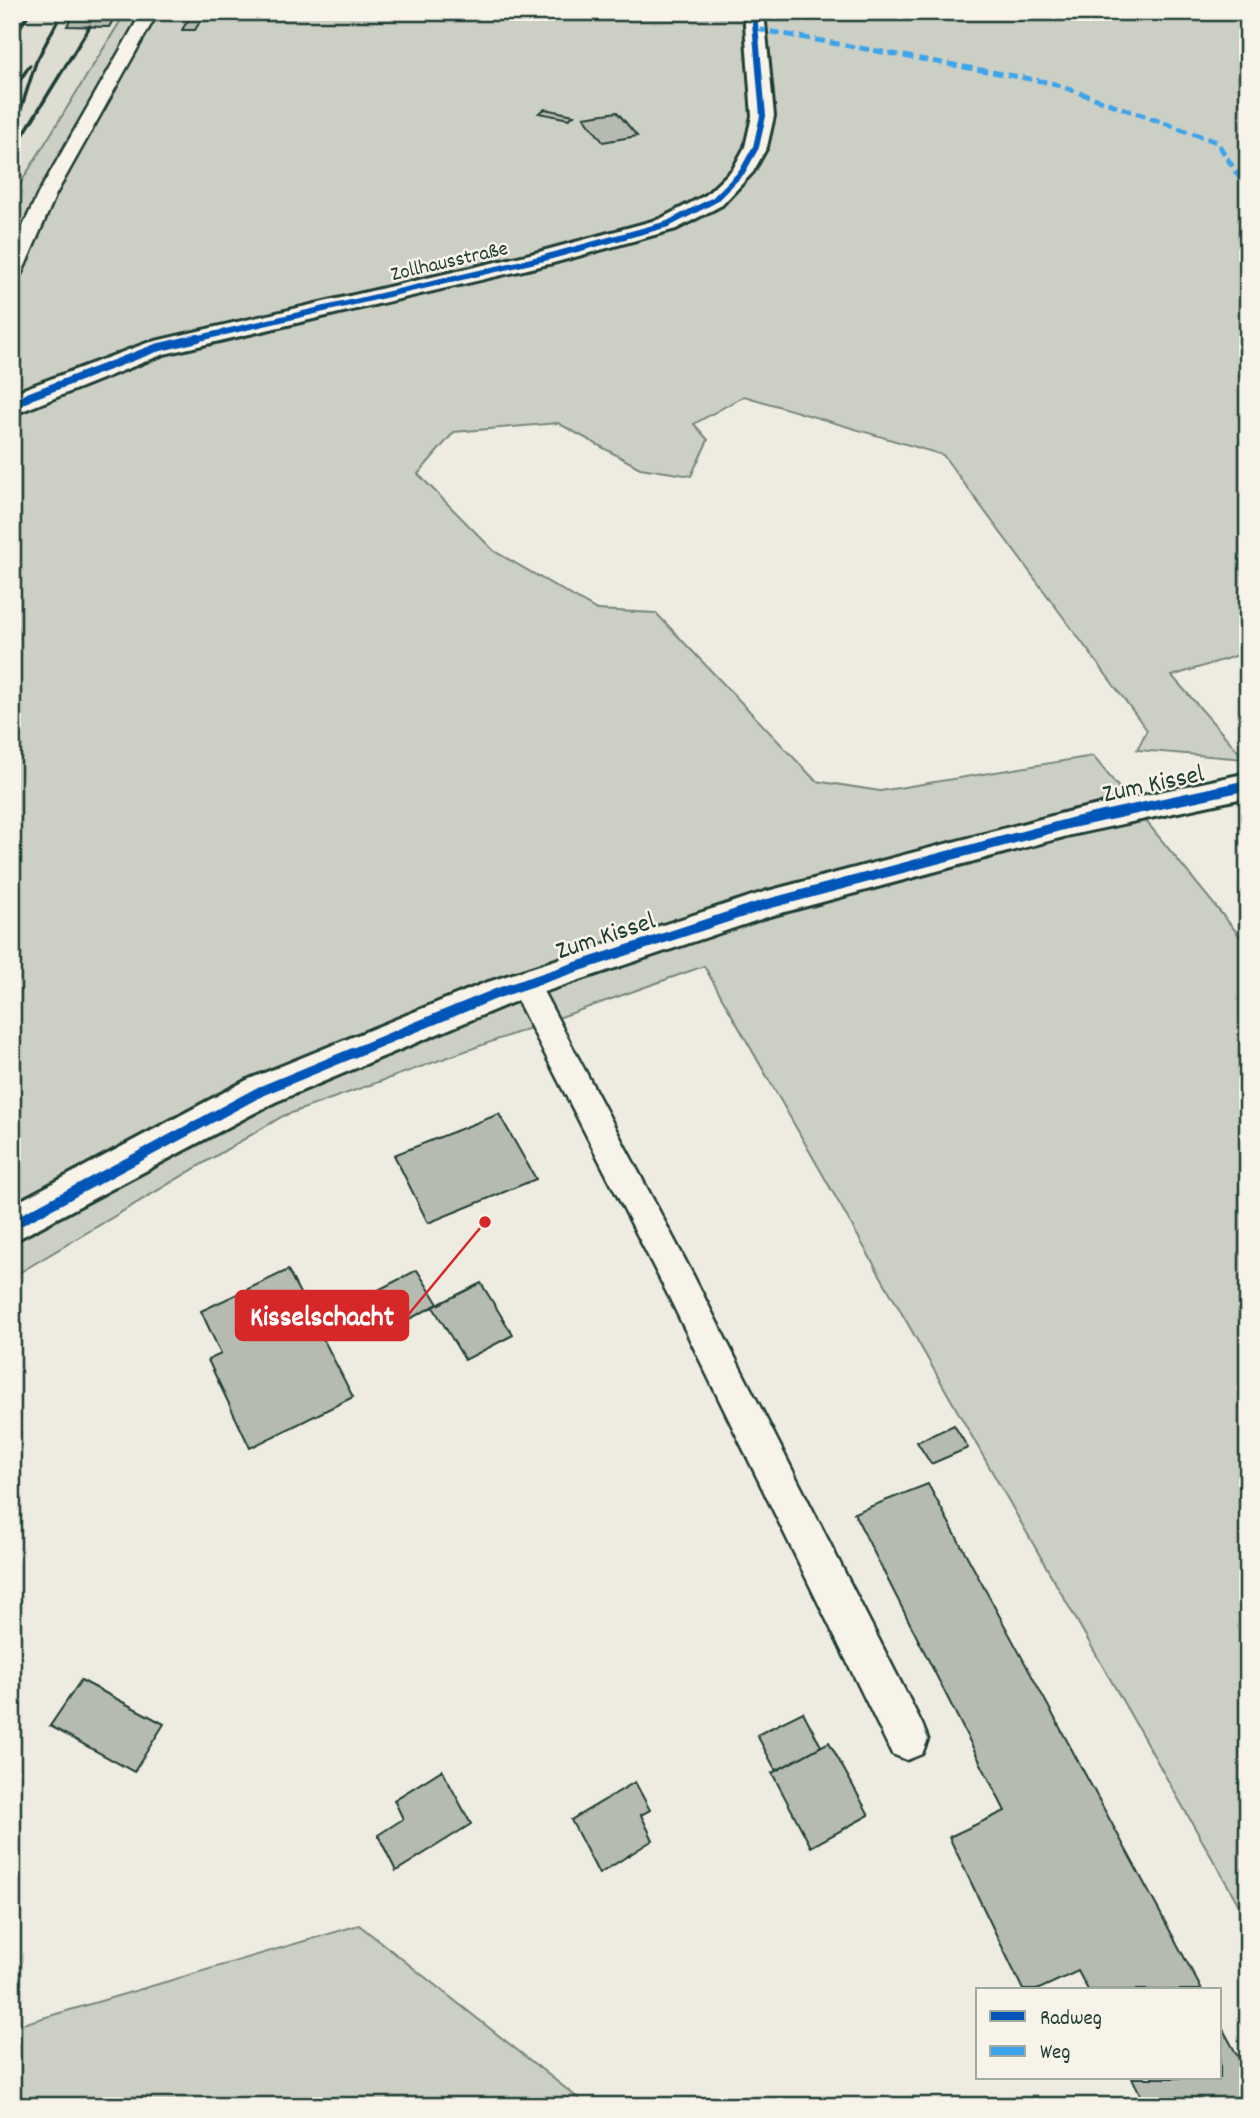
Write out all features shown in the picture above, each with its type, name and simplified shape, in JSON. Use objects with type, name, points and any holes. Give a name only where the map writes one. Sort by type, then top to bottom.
[{"type":"street","name":"Zollhausstraße","points":[[12,407],[30,396],[156,348],[544,258],[668,224],[714,200],[742,172],[756,147],[763,116],[755,20]]},
{"type":"street","name":"Zum Kissel","points":[[12,1225],[261,1091],[524,984],[764,905],[1071,823],[1248,785]]},
{"type":"lane","points":[[12,272],[47,194],[150,12]]},
{"type":"lane","points":[[524,984],[681,1286],[907,1739]]},
{"type":"shaded area","points":[[12,12],[126,12],[12,197]]},
{"type":"shaded area","points":[[126,12],[1248,12],[1248,652],[1172,676],[1245,759],[1137,750],[1147,730],[943,455],[744,396],[694,424],[708,440],[691,476],[640,468],[558,423],[454,432],[418,474],[494,551],[597,610],[656,613],[816,781],[880,791],[1093,756],[1248,946],[1248,1921],[704,966],[283,1116],[12,1277],[12,197]]},
{"type":"shaded area","points":[[359,1925],[588,2106],[12,2106],[12,2027]]},
{"type":"building","points":[[75,12],[129,12],[127,17],[115,17],[109,27],[67,26]]},
{"type":"building","points":[[192,13],[205,13],[195,30],[182,30]]},
{"type":"building","points":[[545,109],[574,115],[569,119],[539,113]]},
{"type":"building","points":[[617,112],[637,136],[603,142],[584,117]]},
{"type":"building","points":[[499,1114],[536,1179],[428,1223],[394,1155]]},
{"type":"building","points":[[288,1270],[353,1397],[250,1448],[208,1360],[221,1354],[201,1311]]},
{"type":"building","points":[[417,1270],[438,1304],[375,1337],[355,1302]]},
{"type":"building","points":[[481,1283],[513,1335],[465,1360],[433,1307]]},
{"type":"building","points":[[954,1425],[968,1448],[931,1464],[917,1442]]},
{"type":"building","points":[[928,1484],[1201,1988],[1087,1988],[1078,1971],[1041,1988],[1022,1988],[949,1837],[1005,1811],[854,1513]]},
{"type":"building","points":[[81,1680],[164,1724],[134,1772],[50,1726]]},
{"type":"building","points":[[803,1712],[821,1746],[776,1771],[757,1735]]},
{"type":"building","points":[[829,1742],[869,1815],[811,1847],[772,1773]]},
{"type":"building","points":[[442,1770],[471,1824],[396,1871],[378,1835],[403,1819],[394,1800]]},
{"type":"building","points":[[635,1782],[650,1810],[641,1815],[653,1840],[599,1874],[571,1820]]},
{"type":"building","points":[[1222,2028],[1248,2075],[1248,2106],[1146,2106],[1133,2080],[1222,2080]]},
{"type":"railway","points":[[12,39],[30,12]]},
{"type":"railway","points":[[12,137],[36,62],[57,22]]},
{"type":"railway","points":[[12,153],[90,26]]},
{"type":"railway","points":[[12,92],[30,65]]},
{"type":"marked path","points":[[756,29],[1052,83],[1217,142],[1248,191]]},
{"type":"cycle path","points":[[12,407],[30,396],[156,348],[544,258],[668,224],[714,200],[742,172],[756,147],[763,116],[754,12]]},
{"type":"cycle path","points":[[12,1225],[261,1091],[498,993],[764,905],[1071,823],[1248,785]]},
{"type":"place","name":"Kisselschacht","points":[[485,1222]]}]
